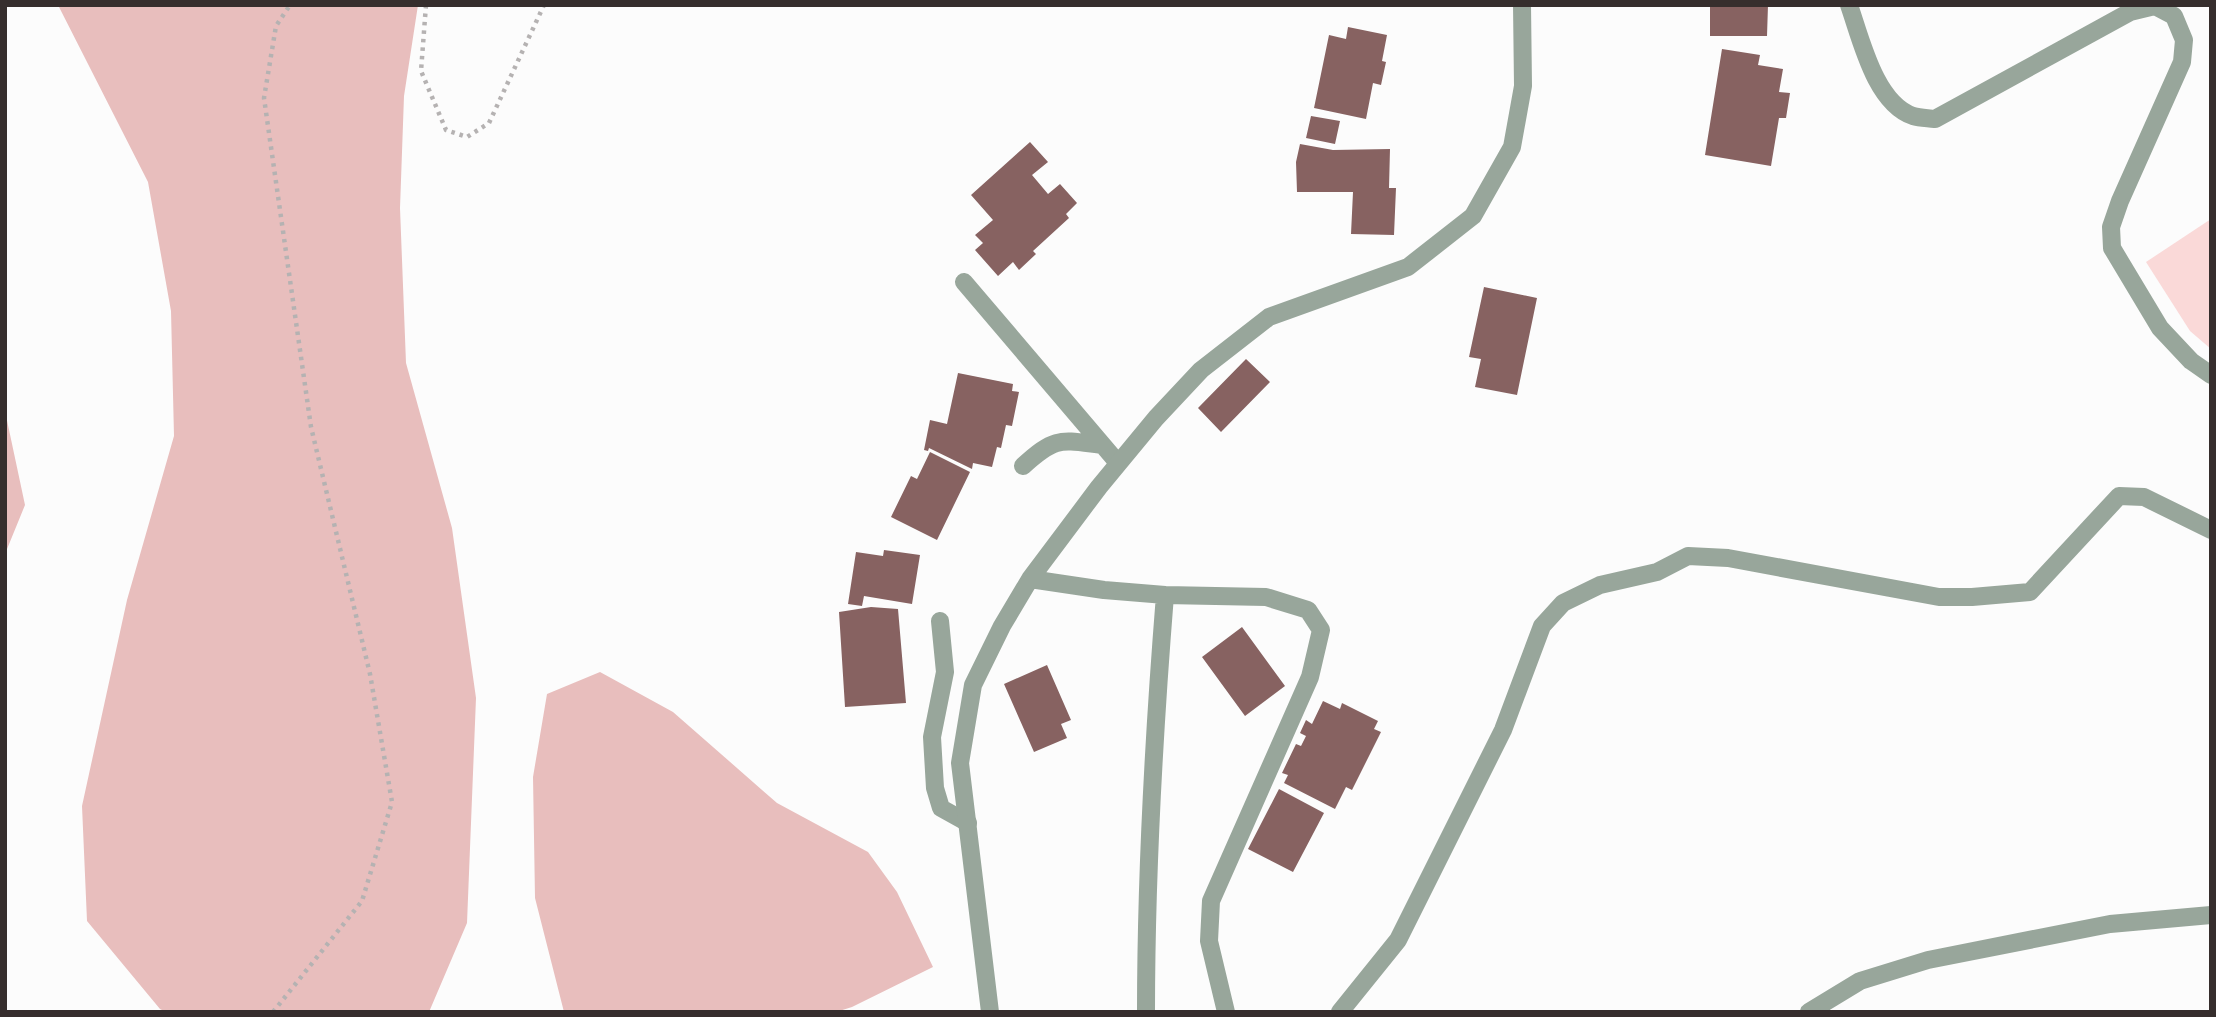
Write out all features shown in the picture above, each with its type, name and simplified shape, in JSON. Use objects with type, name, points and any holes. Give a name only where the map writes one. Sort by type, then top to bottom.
[{"type":"street","points":[[990,1012],[960,763],[973,685],[1002,626],[1030,579],[1118,463],[1201,369],[1269,317],[1408,267],[1473,216],[1512,147],[1523,86],[1522,5]]},
{"type":"street","points":[[1849,5],[1874,76],[1893,103],[1912,116],[1935,119],[2130,12],[2155,6],[2174,16],[2184,40],[2182,62],[2120,201],[2111,227],[2112,247],[2160,328],[2191,361],[2211,375]]},
{"type":"street","points":[[964,282],[1118,463]]},
{"type":"street","points":[[1023,466],[1051,444],[1068,441],[1102,444]]},
{"type":"street","points":[[1340,1012],[1398,940],[1503,730],[1542,626],[1563,603],[1600,585],[1657,572],[1688,556],[1728,558],[1939,597],[2030,592],[2119,496],[2144,497],[2211,530]]},
{"type":"street","points":[[1030,579],[1104,590],[1266,597],[1308,610],[1321,630],[1310,677],[1211,901],[1209,942],[1226,1012]]},
{"type":"street","points":[[1146,1012],[1147,900],[1156,705],[1165,594]]},
{"type":"street","points":[[940,621],[945,672],[932,737],[935,788],[941,808],[968,823]]},
{"type":"street","points":[[1809,1012],[1860,981],[1928,960],[2110,924],[2211,915]]},
{"type":"path","points":[[273,1012],[362,901],[392,802],[370,674],[311,427],[264,98],[276,26],[290,5]]},
{"type":"path","points":[[426,5],[421,71],[446,130],[467,137],[489,123],[544,5]]},
{"type":"shaded area","points":[[58,5],[418,5],[404,96],[400,208],[406,363],[452,528],[476,698],[467,923],[429,1012],[166,1012],[160,1009],[87,921],[82,806],[127,600],[174,436],[171,311],[148,182]]},
{"type":"shaded area","points":[[2211,219],[2211,349],[2190,331],[2146,262]]},
{"type":"shaded area","points":[[5,411],[25,505],[5,554]]},
{"type":"shaded area","points":[[600,672],[673,712],[777,803],[868,852],[897,892],[933,967],[852,1007],[836,1012],[564,1012],[535,898],[533,777],[547,694]]},
{"type":"building","points":[[1710,5],[1768,5],[1767,36],[1710,36]]},
{"type":"building","points":[[1348,27],[1387,35],[1382,61],[1386,62],[1381,85],[1373,83],[1366,119],[1314,108],[1329,35],[1346,39]]},
{"type":"building","points":[[1722,49],[1760,55],[1758,65],[1783,69],[1779,92],[1790,93],[1786,118],[1779,118],[1771,166],[1705,155]]},
{"type":"building","points":[[1311,116],[1340,121],[1335,144],[1306,138]]},
{"type":"building","points":[[1030,142],[1048,162],[1032,175],[1048,194],[1060,184],[1077,203],[1066,214],[1069,218],[1033,251],[1036,254],[1019,270],[1013,262],[998,276],[975,250],[983,243],[975,235],[993,220],[971,195]]},
{"type":"building","points":[[1300,144],[1333,150],[1390,149],[1389,188],[1396,188],[1394,235],[1351,234],[1353,192],[1297,192],[1296,162]]},
{"type":"building","points":[[1484,287],[1537,298],[1517,395],[1475,387],[1481,359],[1469,357]]},
{"type":"building","points":[[1246,359],[1270,382],[1221,432],[1198,408]]},
{"type":"building","points":[[958,373],[1013,384],[1012,391],[1019,392],[1012,426],[1006,425],[1001,448],[997,447],[992,467],[973,463],[972,469],[929,448],[928,451],[924,450],[930,420],[947,424]]},
{"type":"building","points":[[930,452],[970,472],[937,540],[891,517],[911,476],[917,479]]},
{"type":"building","points":[[884,550],[920,555],[912,604],[864,596],[862,606],[848,604],[856,552],[883,556]]},
{"type":"building","points":[[871,607],[898,609],[906,703],[845,707],[839,612]]},
{"type":"building","points":[[1242,627],[1285,686],[1245,716],[1202,657]]},
{"type":"building","points":[[1047,665],[1071,720],[1061,724],[1067,738],[1034,752],[1004,684]]},
{"type":"building","points":[[1323,701],[1340,709],[1342,703],[1378,721],[1374,729],[1381,732],[1352,790],[1346,787],[1335,809],[1284,783],[1288,775],[1282,773],[1296,744],[1301,746],[1306,736],[1300,733],[1306,720],[1312,724]]},
{"type":"building","points":[[1279,789],[1324,813],[1293,872],[1248,849]]}]
